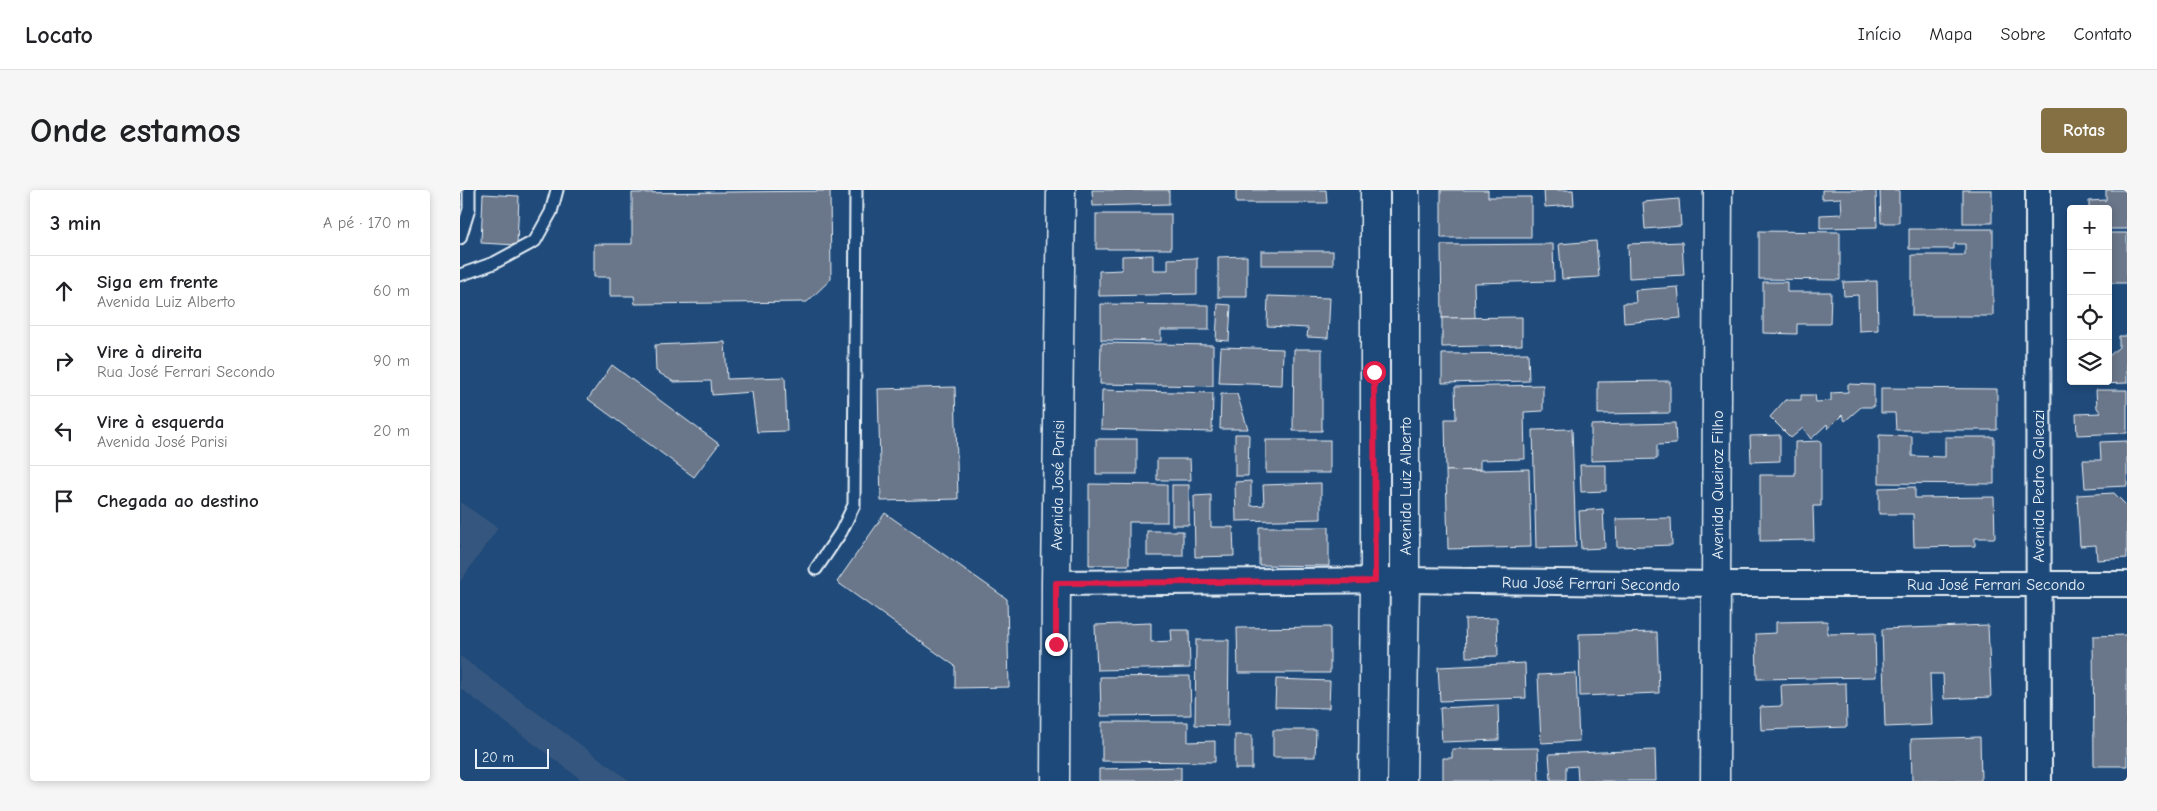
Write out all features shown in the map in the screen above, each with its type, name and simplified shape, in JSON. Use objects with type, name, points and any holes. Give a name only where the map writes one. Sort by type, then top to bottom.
[{"type":"street","name":"Avenida José Parisi","points":[[1056,781],[1056,583],[1061,190]]},
{"type":"street","name":"Avenida Luiz Alberto","points":[[1373,781],[1375,190]]},
{"type":"street","name":"Avenida Luiz Alberto","points":[[1402,781],[1405,580],[1405,190]]},
{"type":"street","name":"Avenida Queiroz Filho","points":[[1715,781],[1718,190]]},
{"type":"street","name":"Avenida Pedro Galeazi","points":[[2038,190],[2039,781]]},
{"type":"street","name":"Rua José Ferrari Secondo","points":[[1056,583],[1405,580],[1716,584],[2127,584]]},
{"type":"lane","points":[[460,238],[468,209],[469,190]]},
{"type":"lane","points":[[460,275],[494,263],[534,241],[550,212],[557,190]]},
{"type":"lane","points":[[816,569],[841,532],[854,505],[856,190]]},
{"type":"shaded area","points":[[460,502],[498,528],[460,582]]},
{"type":"shaded area","points":[[460,656],[630,781],[583,781],[460,688]]},
{"type":"building","points":[[1092,190],[1169,190],[1169,204],[1093,206]]},
{"type":"building","points":[[1236,190],[1326,190],[1327,203],[1236,203]]},
{"type":"building","points":[[1441,190],[1488,190],[1488,197],[1531,197],[1531,238],[1441,238]]},
{"type":"building","points":[[1544,190],[1573,190],[1574,205],[1545,207]]},
{"type":"building","points":[[1822,190],[1876,190],[1877,227],[1820,228],[1820,215],[1842,214],[1841,198],[1822,199]]},
{"type":"building","points":[[1880,190],[1899,190],[1899,223],[1881,223]]},
{"type":"building","points":[[1963,190],[1992,190],[1992,223],[1963,223]]},
{"type":"building","points":[[2106,190],[2127,190],[2127,229],[2112,229],[2112,205],[2089,205],[2089,201],[2106,200]]},
{"type":"building","points":[[830,191],[831,279],[807,302],[635,304],[634,296],[610,296],[610,277],[594,277],[594,244],[632,244],[632,193]]},
{"type":"building","points":[[483,194],[519,196],[517,245],[481,243]]},
{"type":"building","points":[[1679,199],[1681,226],[1645,229],[1643,202]]},
{"type":"building","points":[[1096,214],[1171,214],[1171,249],[1096,249]]},
{"type":"building","points":[[1909,229],[1993,229],[1993,316],[1912,316],[1912,255],[1965,255],[1965,244],[1954,244],[1954,249],[1909,249]]},
{"type":"building","points":[[1759,231],[1840,232],[1840,280],[1759,279]]},
{"type":"building","points":[[2112,233],[2127,233],[2127,283],[2112,283]]},
{"type":"building","points":[[1596,241],[1599,277],[1562,279],[1559,244]]},
{"type":"building","points":[[1682,242],[1684,275],[1629,278],[1628,244]]},
{"type":"building","points":[[1553,244],[1554,281],[1474,283],[1475,318],[1442,318],[1441,245]]},
{"type":"building","points":[[1261,251],[1333,251],[1333,265],[1261,265]]},
{"type":"building","points":[[1153,255],[1153,270],[1168,270],[1168,259],[1197,258],[1197,294],[1099,296],[1099,271],[1122,270],[1122,256]]},
{"type":"building","points":[[1247,256],[1247,297],[1218,297],[1218,257]]},
{"type":"building","points":[[1877,281],[1878,330],[1859,331],[1858,295],[1844,296],[1843,282]]},
{"type":"building","points":[[1763,282],[1787,282],[1787,292],[1831,292],[1830,324],[1797,324],[1797,334],[1763,333]]},
{"type":"building","points":[[1678,287],[1681,318],[1624,323],[1623,303],[1636,303],[1635,290]]},
{"type":"building","points":[[1268,296],[1330,298],[1328,338],[1307,337],[1308,328],[1267,326]]},
{"type":"building","points":[[1101,304],[1209,305],[1209,330],[1161,330],[1161,341],[1101,340]]},
{"type":"building","points":[[1218,304],[1231,305],[1229,341],[1216,340]]},
{"type":"building","points":[[1522,317],[1522,345],[1442,347],[1442,318]]},
{"type":"building","points":[[2119,336],[2127,336],[2127,383],[2112,384],[2112,353],[2119,347]]},
{"type":"building","points":[[725,342],[727,379],[785,377],[787,431],[757,432],[752,392],[712,395],[711,381],[674,382],[656,371],[655,345]]},
{"type":"building","points":[[1101,343],[1213,345],[1213,386],[1100,384]]},
{"type":"building","points":[[1221,347],[1283,349],[1282,385],[1219,383]]},
{"type":"building","points":[[1294,349],[1322,349],[1322,431],[1293,431]]},
{"type":"building","points":[[1528,353],[1529,381],[1442,383],[1442,354]]},
{"type":"building","points":[[612,365],[719,444],[694,477],[588,399]]},
{"type":"building","points":[[1670,381],[1670,413],[1598,414],[1598,382]]},
{"type":"building","points":[[1848,384],[1874,385],[1874,407],[1861,407],[1845,421],[1842,415],[1828,429],[1827,424],[1811,439],[1803,428],[1791,438],[1770,417],[1785,400],[1801,400],[1801,395],[1815,395],[1816,402],[1831,401],[1831,393],[1848,392]]},
{"type":"building","points":[[1543,385],[1543,411],[1524,412],[1525,459],[1480,460],[1480,470],[1446,471],[1445,419],[1456,419],[1455,387]]},
{"type":"building","points":[[955,387],[958,499],[881,501],[878,389]]},
{"type":"building","points":[[1881,388],[1997,389],[1997,430],[1896,430],[1895,413],[1881,413]]},
{"type":"building","points":[[1102,390],[1213,393],[1212,432],[1101,429]]},
{"type":"building","points":[[2096,390],[2127,390],[2127,433],[2077,435],[2076,414],[2101,413],[2097,408]]},
{"type":"building","points":[[1221,394],[1237,394],[1248,429],[1220,429]]},
{"type":"building","points":[[1675,423],[1676,444],[1657,445],[1657,459],[1591,461],[1591,425]]},
{"type":"building","points":[[1572,429],[1576,547],[1536,548],[1533,430]]},
{"type":"building","points":[[1235,434],[1249,434],[1248,476],[1235,476]]},
{"type":"building","points":[[1780,435],[1780,461],[1751,462],[1750,436]]},
{"type":"building","points":[[1879,435],[1912,436],[1912,456],[1945,457],[1945,437],[1994,437],[1994,484],[1879,483]]},
{"type":"building","points":[[1096,439],[1137,439],[1137,474],[1096,474]]},
{"type":"building","points":[[1266,440],[1330,440],[1330,473],[1266,473]]},
{"type":"building","points":[[1821,441],[1821,506],[1813,506],[1814,540],[1760,541],[1760,475],[1795,475],[1795,442]]},
{"type":"building","points":[[2127,441],[2127,486],[2085,488],[2083,460],[2101,460],[2100,442]]},
{"type":"building","points":[[1157,459],[1190,459],[1191,480],[1157,480]]},
{"type":"building","points":[[1580,465],[1606,465],[1606,491],[1581,492]]},
{"type":"building","points":[[1529,469],[1531,547],[1448,549],[1446,471]]},
{"type":"building","points":[[1251,481],[1251,506],[1264,505],[1263,485],[1321,483],[1321,519],[1236,521],[1235,482]]},
{"type":"building","points":[[1089,484],[1167,485],[1167,522],[1129,522],[1129,565],[1089,565]]},
{"type":"building","points":[[1172,485],[1189,485],[1189,525],[1172,525]]},
{"type":"building","points":[[1915,487],[1915,498],[1994,497],[1995,538],[1975,538],[1975,546],[1914,547],[1913,514],[1879,514],[1879,488]]},
{"type":"building","points":[[2114,493],[2127,506],[2127,558],[2097,560],[2096,545],[2080,546],[2077,495]]},
{"type":"building","points":[[1211,495],[1211,527],[1233,527],[1234,556],[1195,557],[1194,496]]},
{"type":"building","points":[[1603,509],[1605,548],[1581,549],[1579,511]]},
{"type":"building","points":[[885,513],[1007,599],[1009,687],[955,688],[955,666],[837,582]]},
{"type":"building","points":[[1671,518],[1672,545],[1617,547],[1616,519]]},
{"type":"building","points":[[1259,527],[1329,527],[1329,566],[1259,565]]},
{"type":"building","points":[[1147,531],[1183,531],[1183,556],[1147,556]]},
{"type":"building","points":[[1497,618],[1498,656],[1466,657],[1465,619]]},
{"type":"building","points":[[1827,621],[1827,634],[1875,633],[1876,677],[1757,679],[1756,634],[1776,633],[1776,622]]},
{"type":"building","points":[[1151,623],[1151,642],[1172,641],[1171,630],[1189,630],[1190,668],[1097,670],[1095,625]]},
{"type":"building","points":[[1988,625],[1991,697],[1944,699],[1943,674],[1930,674],[1932,725],[1885,727],[1882,629]]},
{"type":"building","points":[[1330,627],[1330,673],[1238,673],[1237,628]]},
{"type":"building","points":[[1657,632],[1659,693],[1580,696],[1579,634]]},
{"type":"building","points":[[2127,635],[2127,766],[2094,766],[2093,636]]},
{"type":"building","points":[[1196,640],[1229,640],[1228,726],[1195,725]]},
{"type":"building","points":[[1525,663],[1526,698],[1440,701],[1438,667]]},
{"type":"building","points":[[1576,673],[1579,741],[1541,743],[1538,675]]},
{"type":"building","points":[[1190,676],[1191,715],[1101,716],[1100,677]]},
{"type":"building","points":[[1276,679],[1330,681],[1329,708],[1275,707]]},
{"type":"building","points":[[1846,683],[1847,727],[1761,730],[1760,707],[1782,706],[1781,685]]},
{"type":"building","points":[[1498,705],[1499,740],[1442,742],[1440,708]]},
{"type":"building","points":[[1102,722],[1188,722],[1188,742],[1215,741],[1215,762],[1102,761]]},
{"type":"building","points":[[1273,730],[1316,730],[1315,757],[1273,757]]},
{"type":"building","points":[[1235,735],[1252,735],[1252,769],[1235,769]]},
{"type":"building","points":[[1980,737],[1981,781],[1912,781],[1911,739]]},
{"type":"building","points":[[1538,748],[1539,780],[1551,781],[1443,781],[1443,758],[1452,758],[1452,749]]},
{"type":"building","points":[[1655,750],[1656,781],[1578,781],[1577,766],[1566,767],[1566,780],[1551,780],[1549,754]]},
{"type":"building","points":[[1181,767],[1181,781],[1099,781],[1099,769]]},
{"type":"route","points":[[1056,644],[1056,583],[1375,581],[1374,372]]}]
